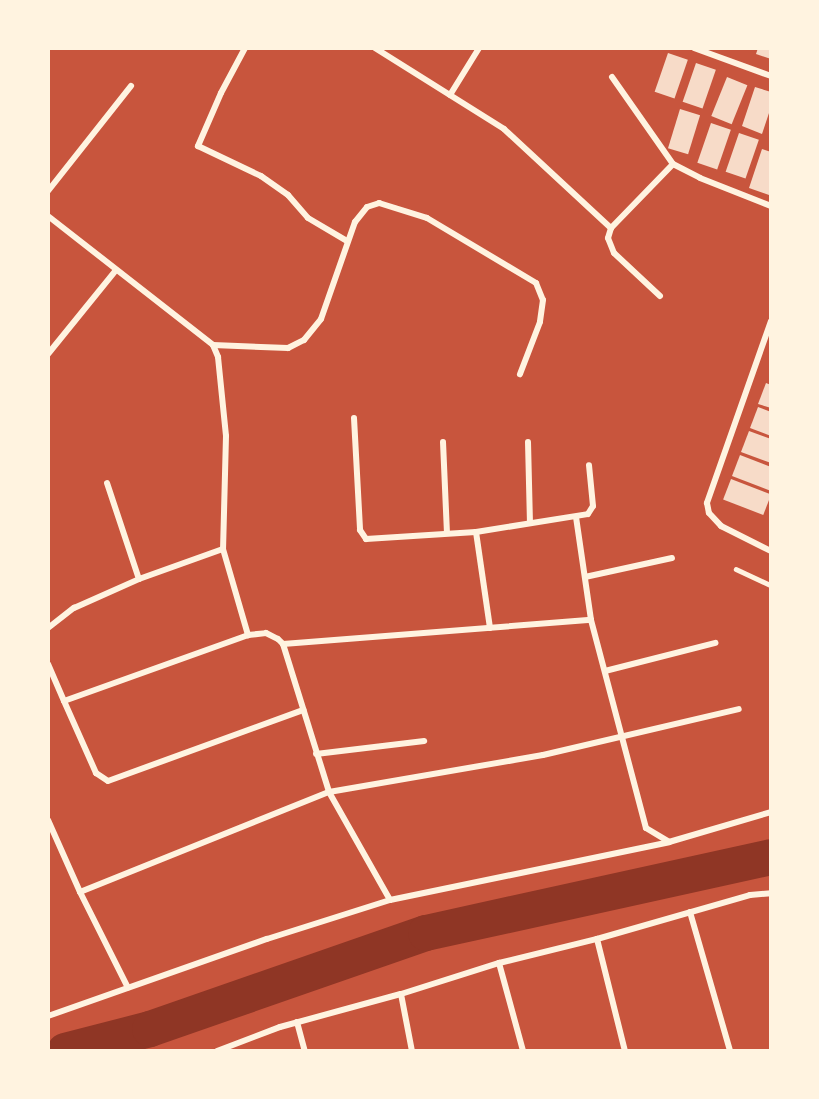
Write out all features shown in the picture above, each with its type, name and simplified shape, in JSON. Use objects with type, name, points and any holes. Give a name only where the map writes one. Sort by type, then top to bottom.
[{"type":"street","points":[[245,48],[221,93],[198,146],[261,176],[288,195],[308,218],[347,241]]},
{"type":"street","points":[[375,48],[504,129],[611,228]]},
{"type":"street","points":[[450,95],[479,48]]},
{"type":"street","points":[[694,48],[771,76]]},
{"type":"street","points":[[612,77],[673,164],[700,178],[771,206]]},
{"type":"street","points":[[48,191],[130,86]]},
{"type":"street","points":[[660,296],[614,253],[608,238],[611,228],[673,164]]},
{"type":"street","points":[[213,345],[288,348],[304,340],[321,319],[355,222],[367,207],[379,203],[428,218],[536,283],[543,300],[540,322],[520,374]]},
{"type":"street","points":[[48,216],[213,345],[218,357],[226,436],[223,549],[248,634]]},
{"type":"street","points":[[48,354],[116,270]]},
{"type":"street","points":[[771,321],[707,503],[709,513],[722,526],[771,551]]},
{"type":"street","points":[[354,418],[360,530],[362,535],[373,540],[476,532],[588,514],[593,506],[590,465]]},
{"type":"street","points":[[443,442],[447,533]]},
{"type":"street","points":[[528,442],[530,523]]},
{"type":"street","points":[[108,483],[140,579]]},
{"type":"street","points":[[576,517],[591,620],[646,828],[669,842]]},
{"type":"street","points":[[476,532],[490,628]]},
{"type":"street","points":[[48,628],[74,608],[140,579],[223,549]]},
{"type":"street","points":[[585,578],[672,558]]},
{"type":"street","points":[[64,701],[248,634],[266,633],[284,644],[591,620]]},
{"type":"street","points":[[605,671],[715,643]]},
{"type":"street","points":[[284,644],[329,792],[390,900]]},
{"type":"street","points":[[48,664],[96,773],[108,781],[303,710]]},
{"type":"street","points":[[80,892],[329,792],[543,755],[739,709]]},
{"type":"street","points":[[316,754],[424,741]]},
{"type":"street","points":[[48,1016],[267,939],[390,900],[669,842],[771,812]]},
{"type":"street","points":[[48,820],[80,892],[128,988]]},
{"type":"street","points":[[48,841],[56,837]]},
{"type":"street","points":[[217,1051],[297,1022],[401,994],[500,963],[597,939],[750,895],[771,893]]},
{"type":"street","points":[[690,912],[730,1051]]},
{"type":"street","points":[[597,939],[625,1051]]},
{"type":"street","points":[[500,963],[523,1051]]},
{"type":"street","points":[[401,994],[412,1051]]},
{"type":"street","points":[[297,1022],[305,1051]]},
{"type":"lane","points":[[736,569],[771,585]]},
{"type":"building","points":[[758,48],[771,48],[771,59],[756,54]]},
{"type":"building","points":[[668,53],[688,60],[675,99],[655,92]]},
{"type":"building","points":[[696,63],[716,70],[703,109],[683,102]]},
{"type":"building","points":[[727,77],[747,85],[732,124],[711,116]]},
{"type":"building","points":[[755,87],[771,92],[771,107],[762,134],[742,126]]},
{"type":"building","points":[[680,109],[700,115],[688,154],[668,148]]},
{"type":"building","points":[[711,123],[731,130],[717,170],[697,163]]},
{"type":"building","points":[[739,133],[759,140],[746,179],[726,172]]},
{"type":"building","points":[[762,149],[771,152],[769,195],[749,188]]},
{"type":"building","points":[[766,383],[771,385],[771,408],[758,404]]},
{"type":"building","points":[[758,407],[771,412],[771,436],[750,428]]},
{"type":"building","points":[[749,431],[771,439],[771,463],[741,452]]},
{"type":"building","points":[[740,455],[771,467],[771,491],[732,476]]},
{"type":"building","points":[[731,479],[771,494],[763,515],[723,500]]},
{"type":"waterway","points":[[65,1051],[150,1029],[426,933],[771,857]]}]
